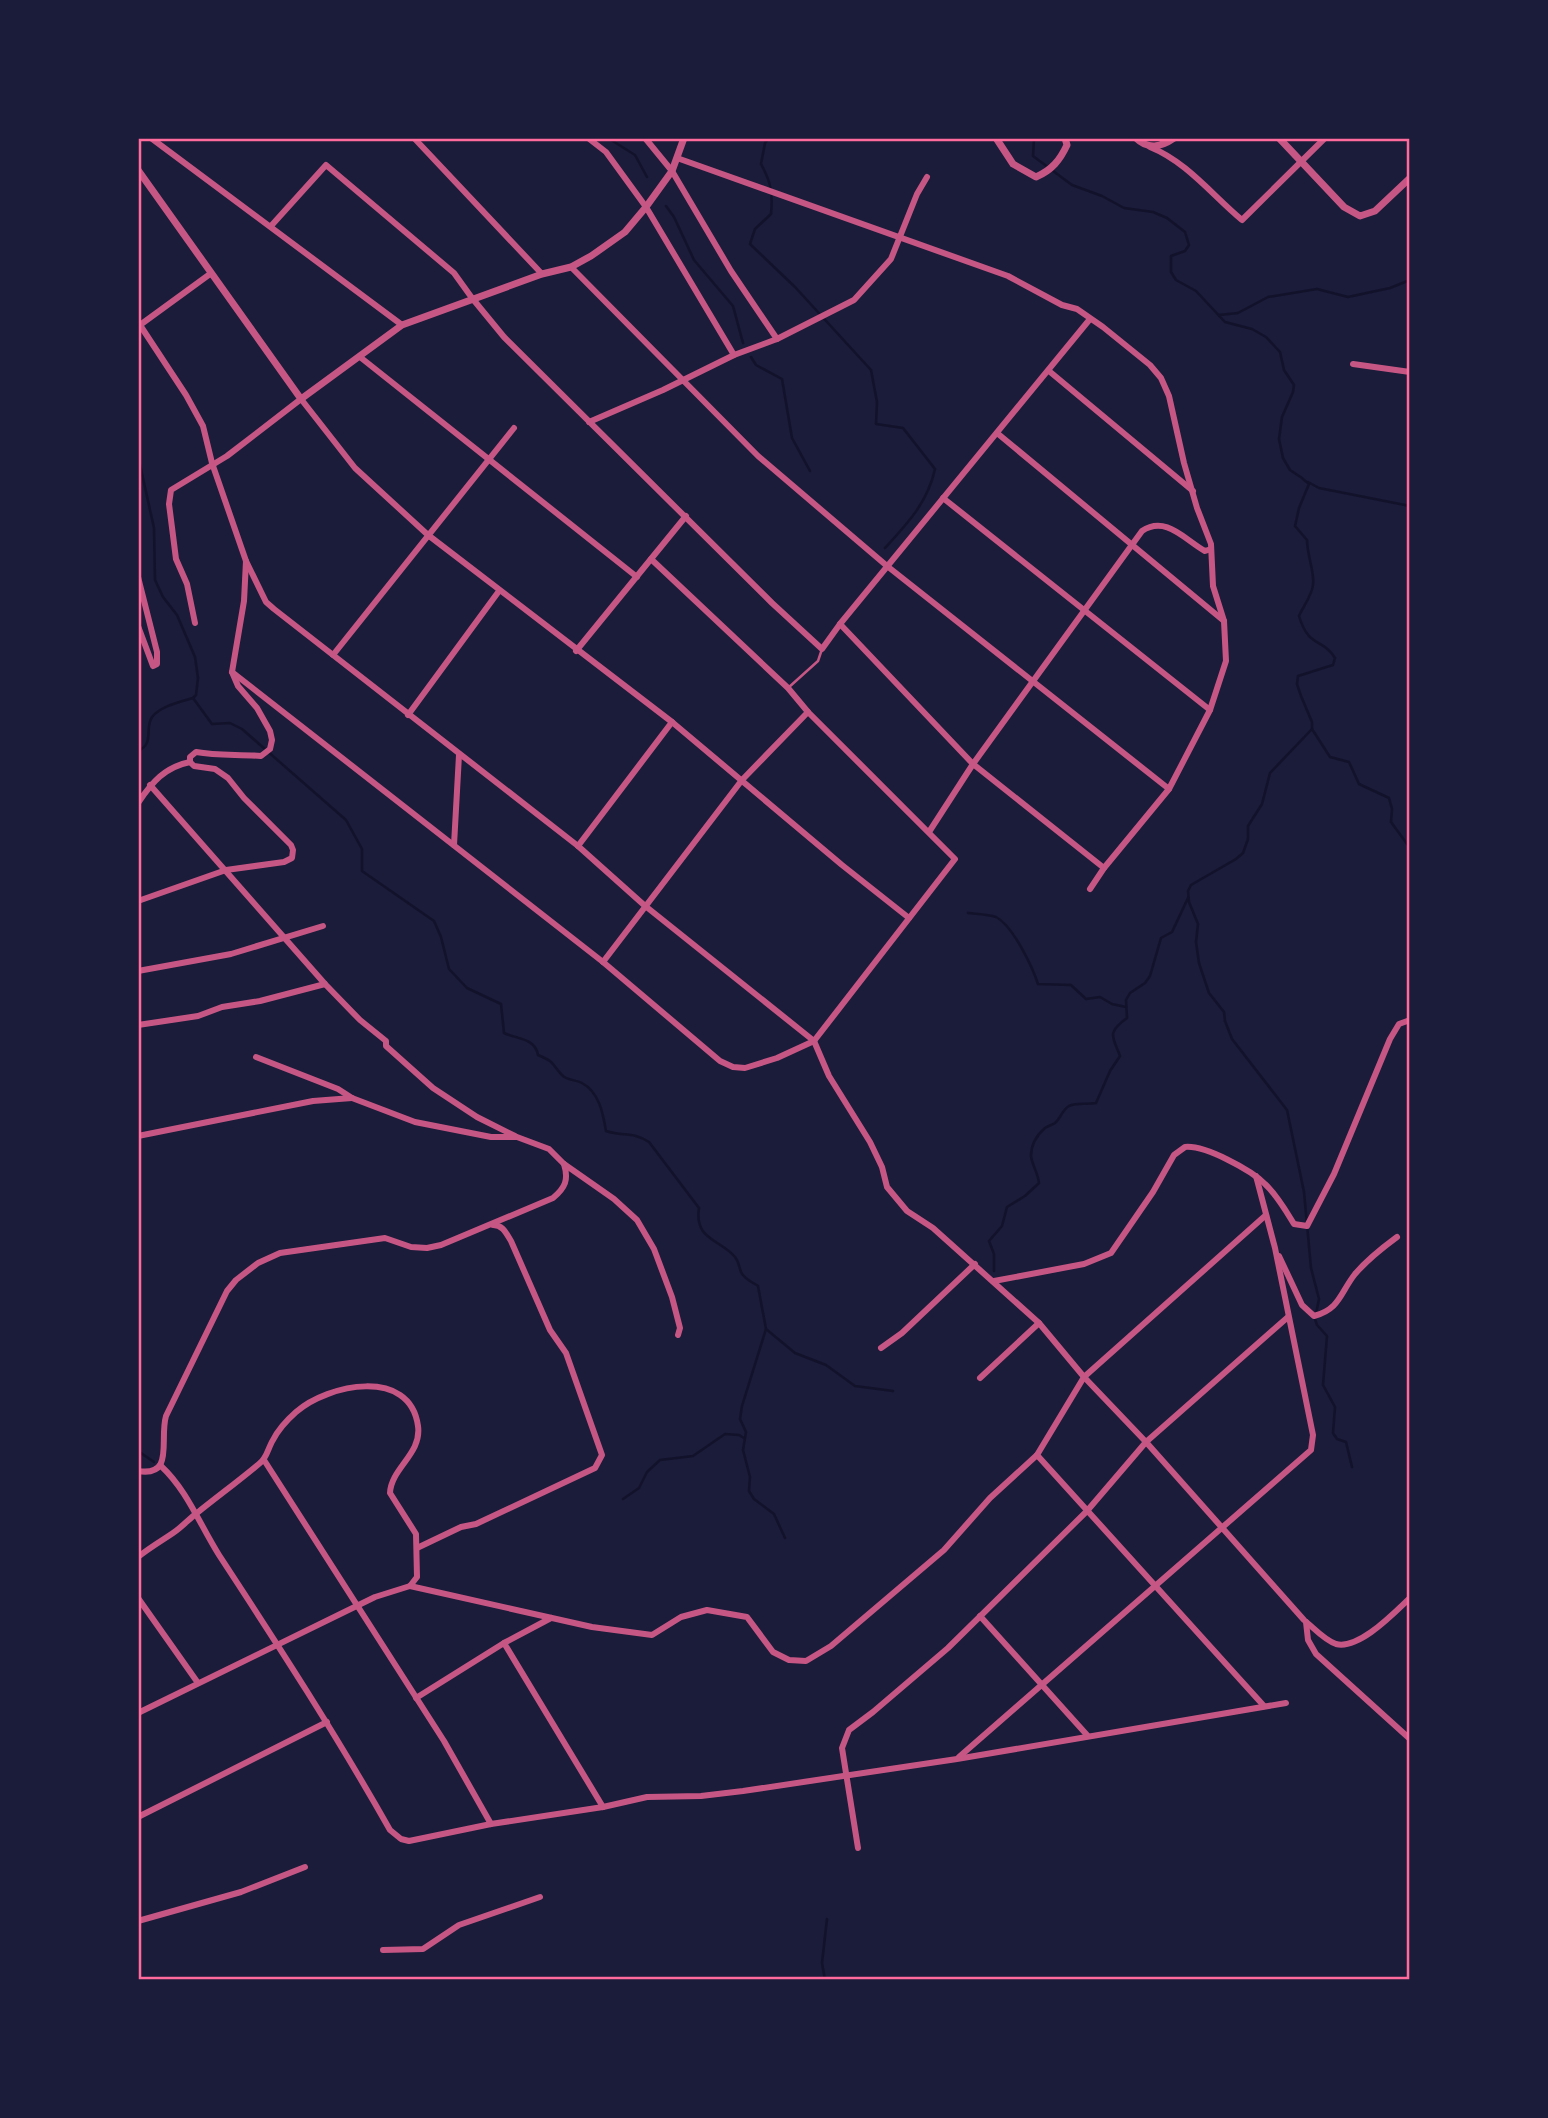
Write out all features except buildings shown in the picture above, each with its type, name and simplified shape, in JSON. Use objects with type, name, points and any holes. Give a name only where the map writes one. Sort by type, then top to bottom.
[{"type":"street","points":[[151,138],[402,326]]},
{"type":"street","points":[[414,138],[542,274]]},
{"type":"street","points":[[588,138],[606,152],[646,207],[734,355]]},
{"type":"street","points":[[645,138],[672,171],[731,271],[777,339]]},
{"type":"street","points":[[195,623],[187,584],[176,559],[169,504],[171,490],[227,456],[402,326],[472,298],[571,267],[625,232],[672,171],[684,138]]},
{"type":"street","points":[[996,138],[1013,164],[1036,177],[1060,160],[1067,145],[1065,138]]},
{"type":"street","points":[[1136,138],[1142,144],[1167,154],[1180,164],[1242,220],[1325,138]]},
{"type":"street","points":[[1150,146],[1165,144],[1174,138]]},
{"type":"street","points":[[1279,138],[1345,207],[1360,216],[1375,211],[1410,178]]},
{"type":"street","points":[[677,158],[1008,276],[1062,305],[1077,309],[1104,327],[1161,378],[1169,396],[1184,463],[1211,549],[1213,586],[1224,621],[1226,661],[1210,710],[1169,789],[1090,889]]},
{"type":"street","points":[[271,226],[326,164],[454,273],[504,337],[772,603],[822,649],[1090,320]]},
{"type":"street","points":[[138,170],[301,399],[355,468],[428,535],[672,722],[909,918]]},
{"type":"street","points":[[589,422],[734,355],[777,339],[854,300],[891,259],[917,194],[927,177]]},
{"type":"street","points":[[571,267],[758,456],[887,566],[1169,789]]},
{"type":"street","points":[[210,274],[139,323],[203,426],[212,463],[246,561],[266,602],[579,846],[645,905],[814,1041],[829,1076],[870,1142],[882,1167],[887,1187],[907,1211],[933,1228],[1039,1323],[1084,1377],[1146,1442],[1306,1622],[1329,1641],[1346,1645],[1355,1643],[1410,1598]]},
{"type":"street","points":[[360,358],[637,577]]},
{"type":"street","points":[[1353,364],[1410,373]]},
{"type":"street","points":[[1049,371],[1193,492]]},
{"type":"street","points":[[333,654],[514,428]]},
{"type":"street","points":[[997,433],[1224,621]]},
{"type":"street","points":[[943,498],[1210,710]]},
{"type":"street","points":[[576,651],[686,516]]},
{"type":"street","points":[[929,832],[973,764],[1142,531],[1151,525],[1161,525],[1173,529],[1205,551],[1211,549]]},
{"type":"street","points":[[232,672],[603,962],[720,1060],[733,1067],[759,1065],[814,1041],[954,859],[808,712],[788,688],[651,559]]},
{"type":"street","points":[[190,762],[190,757],[196,752],[220,756],[261,756],[270,749],[272,740],[266,720],[238,686],[232,672],[244,601],[246,561]]},
{"type":"street","points":[[138,577],[157,652],[157,664],[153,666],[138,626]]},
{"type":"street","points":[[408,715],[499,591]]},
{"type":"street","points":[[840,624],[973,764],[1104,868]]},
{"type":"street","points":[[603,962],[742,780],[808,712]]},
{"type":"street","points":[[579,846],[672,722]]},
{"type":"street","points":[[454,845],[459,755]]},
{"type":"street","points":[[138,803],[160,775],[178,764],[190,762]]},
{"type":"street","points":[[138,901],[226,870],[284,862],[292,858],[291,845],[244,798],[229,778],[215,769],[194,766],[190,762]]},
{"type":"street","points":[[150,785],[325,984],[360,1020],[381,1035],[386,1045],[433,1088],[477,1117],[549,1149],[564,1164],[624,1207],[646,1235],[672,1297],[680,1328],[678,1335]]},
{"type":"street","points":[[138,971],[205,960],[323,926]]},
{"type":"street","points":[[138,1025],[198,1016],[222,1007],[260,1001],[325,984]]},
{"type":"street","points":[[994,1281],[1084,1264],[1111,1253],[1153,1192],[1174,1155],[1185,1147],[1202,1149],[1256,1177],[1275,1196],[1294,1224],[1302,1227],[1309,1224],[1334,1174],[1390,1040],[1399,1024],[1410,1020]]},
{"type":"street","points":[[256,1057],[422,1124],[491,1137],[517,1137]]},
{"type":"street","points":[[138,1136],[313,1101],[352,1098]]},
{"type":"street","points":[[138,1471],[153,1472],[161,1466],[166,1416],[227,1291],[247,1270],[280,1253],[385,1238],[411,1247],[427,1248],[553,1198],[562,1191],[566,1182],[564,1164]]},
{"type":"street","points":[[957,1759],[1306,1455],[1313,1443],[1275,1248],[1256,1177]]},
{"type":"street","points":[[138,1713],[374,1597],[410,1586],[592,1627],[652,1635],[681,1618],[707,1610],[747,1617],[773,1652],[789,1660],[806,1661],[831,1646],[944,1550],[989,1498],[1037,1455],[1084,1377],[1266,1215]]},
{"type":"street","points":[[417,1548],[461,1527],[476,1524],[595,1468],[602,1455],[566,1353],[550,1330],[511,1241],[498,1225],[488,1225]]},
{"type":"street","points":[[1275,1248],[1302,1305],[1314,1315],[1328,1312],[1354,1275],[1380,1249],[1397,1237]]},
{"type":"street","points":[[881,1348],[902,1333],[975,1264]]},
{"type":"street","points":[[858,1848],[842,1748],[849,1730],[948,1648],[1087,1511],[1146,1442],[1288,1317]]},
{"type":"street","points":[[980,1378],[1039,1323]]},
{"type":"street","points":[[138,1557],[173,1533],[264,1460],[279,1430],[295,1413],[323,1395],[346,1388],[382,1388],[399,1394],[414,1413],[419,1431],[412,1451],[393,1478],[390,1493],[412,1525],[417,1548],[417,1577],[410,1586]]},
{"type":"street","points":[[1037,1455],[1264,1706]]},
{"type":"street","points":[[264,1460],[444,1741],[491,1824]]},
{"type":"street","points":[[161,1466],[172,1476],[207,1536],[327,1722],[395,1836],[409,1841],[647,1797],[730,1793],[957,1759],[1286,1703]]},
{"type":"street","points":[[138,1598],[198,1683]]},
{"type":"street","points":[[980,1616],[1087,1735]]},
{"type":"street","points":[[416,1698],[504,1643],[551,1618]]},
{"type":"street","points":[[1306,1622],[1308,1640],[1315,1654],[1410,1739]]},
{"type":"street","points":[[504,1643],[603,1807]]},
{"type":"street","points":[[138,1817],[327,1722]]},
{"type":"street","points":[[138,1921],[241,1892],[305,1867]]},
{"type":"street","points":[[383,1950],[423,1949],[459,1925],[540,1897]]},
{"type":"lane","points":[[788,688],[818,661],[822,649]]},
{"type":"waterway","points":[[608,138],[635,155],[647,177]]},
{"type":"waterway","points":[[769,138],[765,143],[761,164],[770,188],[771,214],[755,229],[750,244],[795,287],[871,370],[877,402],[876,424],[903,428],[935,469],[922,502],[885,548]]},
{"type":"waterway","points":[[1034,138],[1033,156],[1072,185],[1124,208],[1153,212],[1167,218],[1185,232],[1189,245],[1185,251],[1171,256],[1171,272],[1176,280],[1196,291],[1225,322],[1252,329],[1266,337],[1280,352],[1284,370],[1294,385],[1282,417],[1279,439],[1283,458],[1290,470],[1302,478]]},
{"type":"waterway","points":[[666,206],[694,260],[733,306],[743,343]]},
{"type":"waterway","points":[[1219,315],[1238,313],[1268,297],[1317,289],[1348,297],[1390,288],[1410,280]]},
{"type":"waterway","points":[[751,357],[756,365],[782,379],[792,438],[810,471]]},
{"type":"waterway","points":[[138,456],[154,528],[155,580],[163,597],[177,615],[195,657],[198,678],[196,695],[193,698],[212,724],[230,723],[242,729],[346,820],[362,849],[362,871],[434,921],[449,969],[467,988],[501,1004],[504,1033],[529,1042],[538,1055],[551,1062],[564,1077],[588,1087],[599,1104],[606,1131],[638,1136],[649,1142],[699,1208],[698,1219],[704,1233],[729,1251],[735,1257],[742,1274],[758,1286],[766,1329],[742,1406],[740,1419],[746,1432],[743,1450],[750,1477],[749,1491],[754,1499],[774,1514],[785,1538]]},
{"type":"waterway","points":[[1303,479],[1309,484],[1295,526],[1307,540],[1313,585],[1299,616],[1307,634],[1335,658],[1333,665],[1298,676],[1297,684],[1312,722],[1312,729],[1270,773],[1262,804],[1248,826],[1248,839],[1243,853],[1191,885],[1188,891],[1189,902],[1198,924],[1196,942],[1199,963],[1209,993],[1224,1012],[1232,1039],[1287,1110],[1304,1192],[1311,1268],[1319,1299],[1315,1319],[1327,1336],[1323,1385],[1335,1407],[1333,1433],[1337,1439],[1346,1442],[1352,1467]]},
{"type":"waterway","points":[[1308,482],[1319,488],[1410,506]]},
{"type":"waterway","points":[[138,751],[148,740],[150,722],[156,713],[193,698]]},
{"type":"waterway","points":[[1312,729],[1330,757],[1349,762],[1359,784],[1389,798],[1391,822],[1410,848]]},
{"type":"waterway","points":[[994,1271],[994,1254],[989,1241],[1002,1226],[1007,1207],[1039,1183],[1031,1156],[1035,1140],[1045,1128],[1054,1124],[1069,1106],[1096,1103],[1120,1056],[1113,1036],[1116,1028],[1127,1018],[1126,1000],[1130,993],[1150,976],[1161,938],[1172,932],[1188,898]]},
{"type":"waterway","points":[[968,913],[996,917],[1009,929],[1021,947],[1038,984],[1071,985],[1086,999],[1100,997],[1112,1004],[1126,1007]]},
{"type":"waterway","points":[[766,1329],[795,1353],[826,1365],[855,1386],[893,1391]]},
{"type":"waterway","points":[[623,1499],[639,1488],[647,1472],[660,1460],[693,1456],[725,1434],[744,1438]]},
{"type":"waterway","points":[[138,1451],[154,1462]]},
{"type":"waterway","points":[[825,1980],[822,1963],[827,1919]]}]
